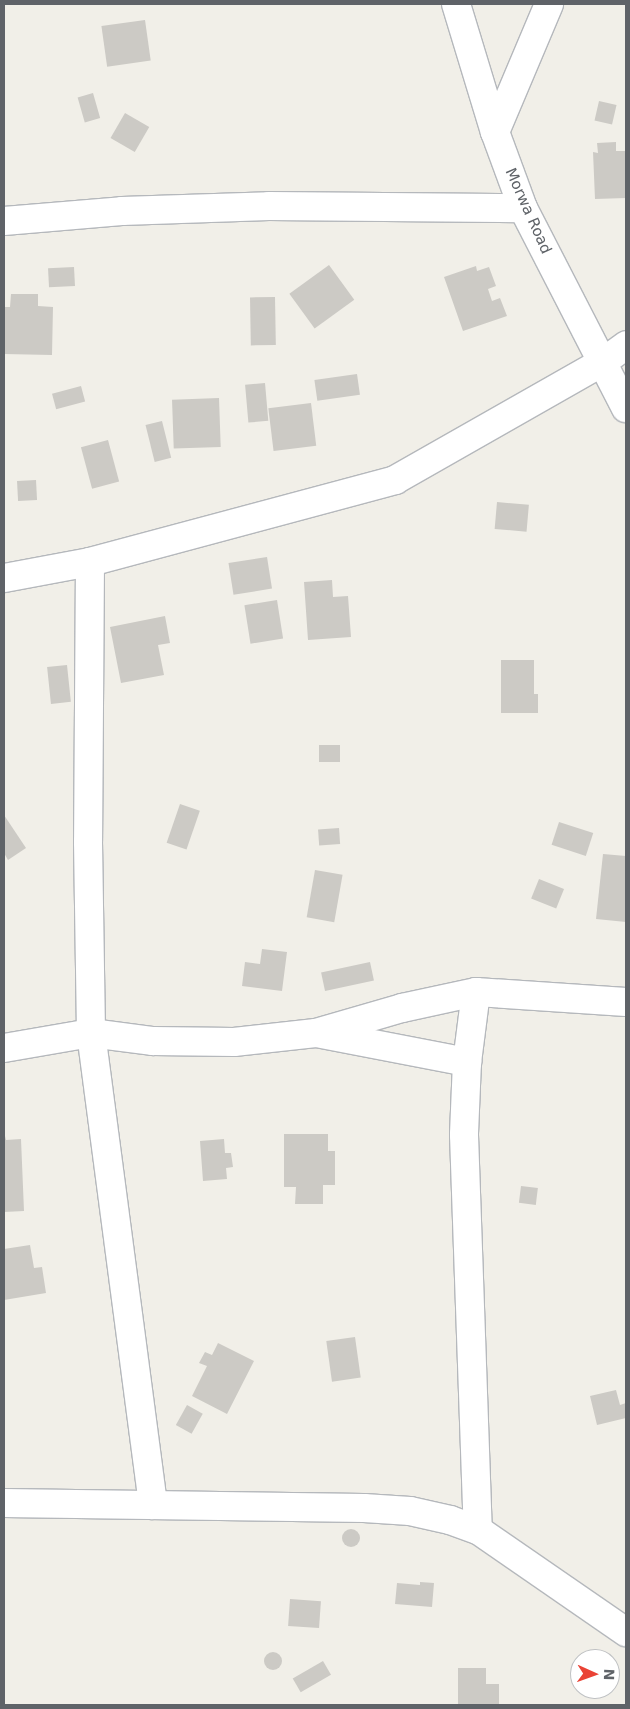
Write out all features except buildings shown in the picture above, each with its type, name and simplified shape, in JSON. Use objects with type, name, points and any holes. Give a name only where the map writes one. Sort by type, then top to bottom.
[{"type":"street","name":"Morwa Road","points":[[456,4],[495,132],[523,208],[626,408]]},
{"type":"street","points":[[495,132],[549,4]]},
{"type":"street","points":[[4,220],[122,211],[269,206],[523,208]]},
{"type":"street","points":[[4,578],[90,562],[395,480],[603,362],[626,345]]},
{"type":"street","points":[[90,562],[88,842],[92,1033],[153,1505]]},
{"type":"street","points":[[4,1048],[92,1033],[153,1041],[234,1042],[316,1033],[402,1008],[476,992],[626,1002]]},
{"type":"street","points":[[476,992],[467,1062],[464,1135],[478,1530]]},
{"type":"street","points":[[316,1033],[467,1062]]},
{"type":"street","points":[[4,1503],[364,1508],[410,1511],[478,1530],[626,1632]]}]
